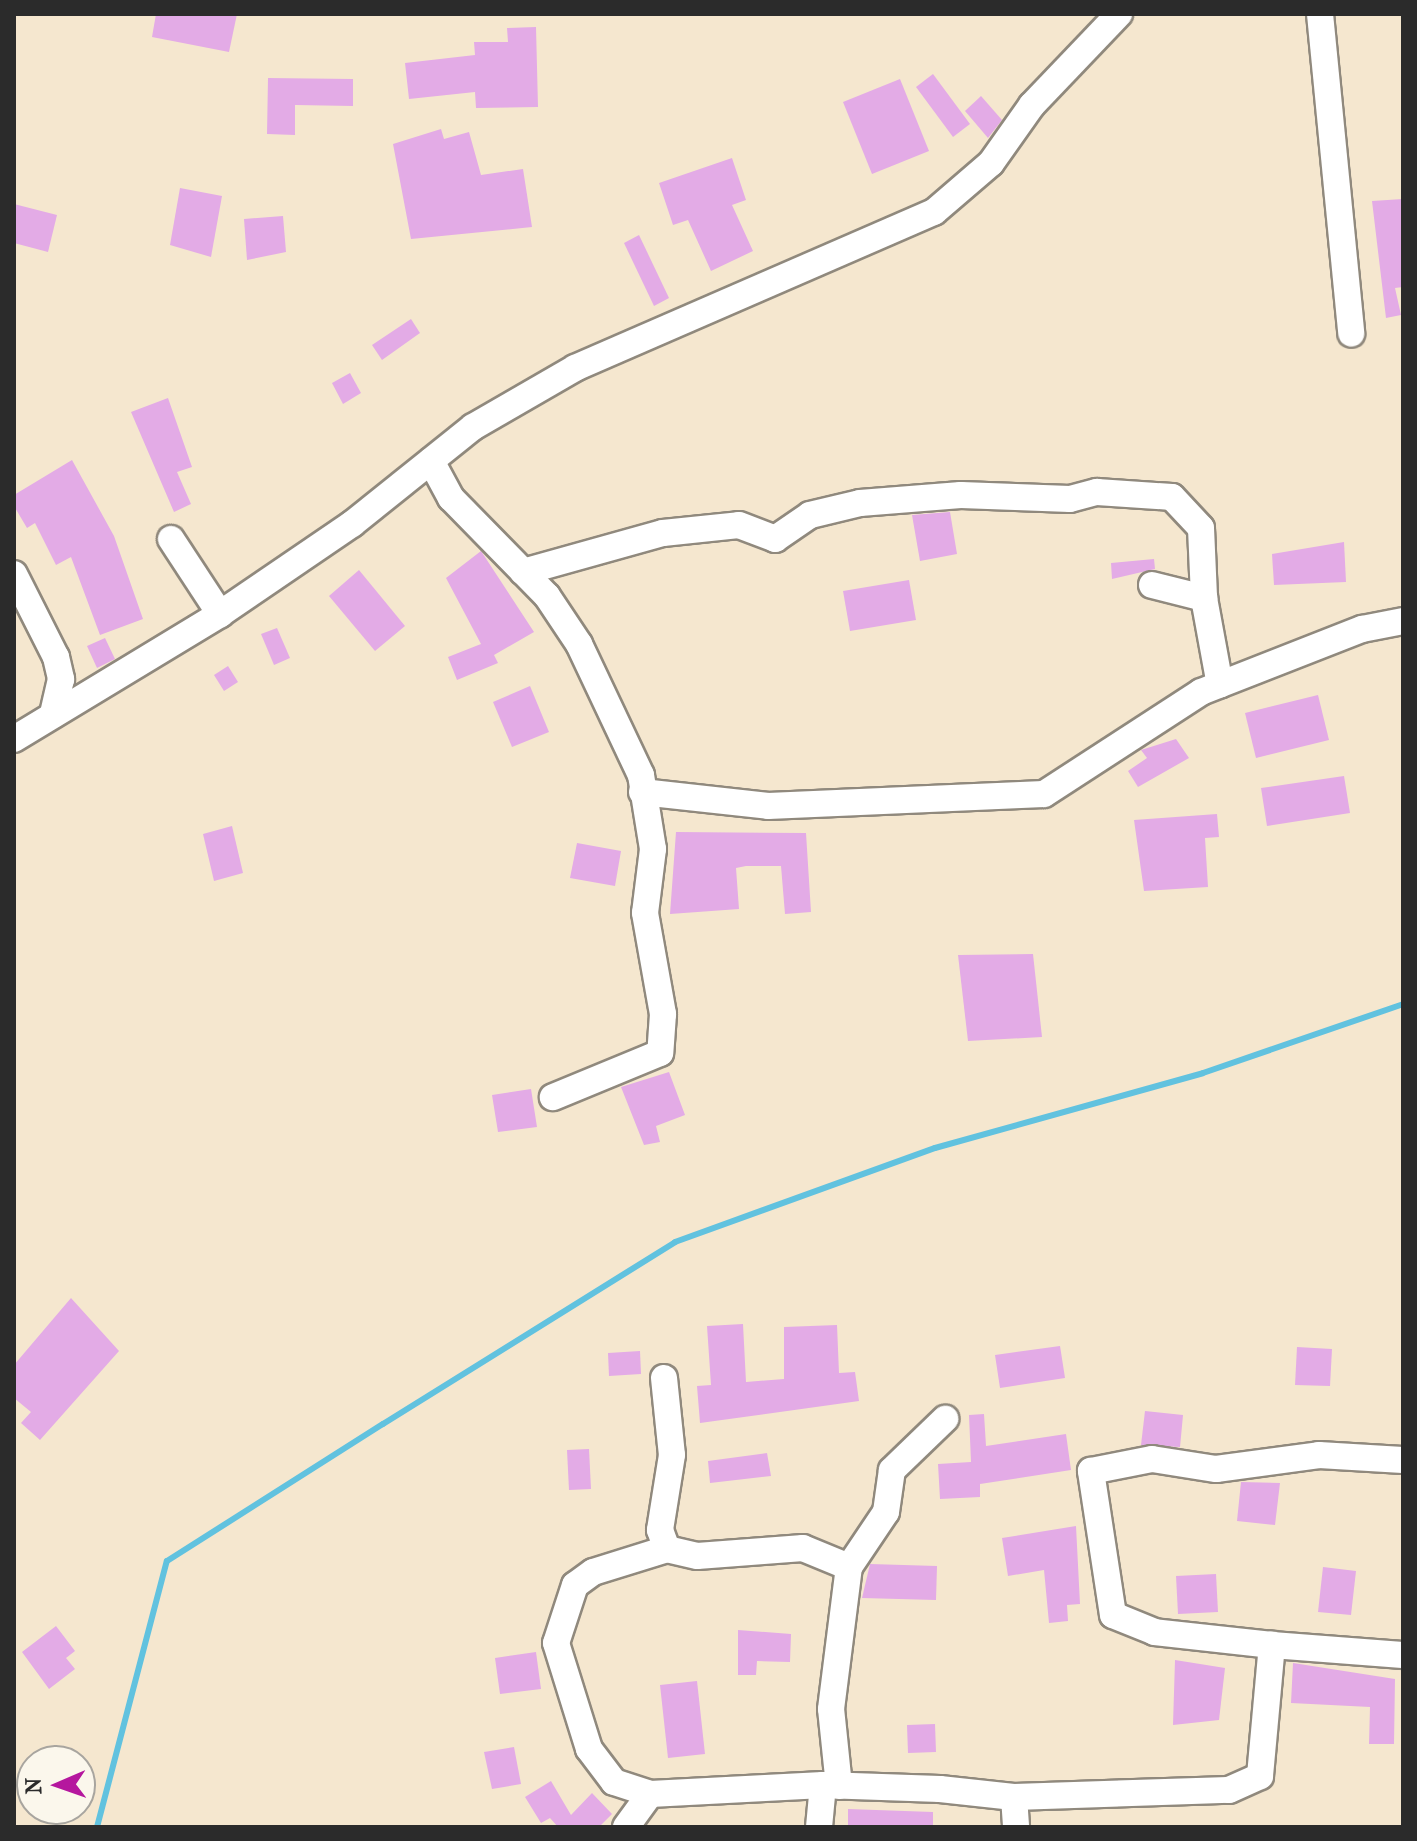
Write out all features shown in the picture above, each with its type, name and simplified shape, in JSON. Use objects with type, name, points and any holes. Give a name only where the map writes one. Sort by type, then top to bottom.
[{"type":"street","points":[[14,739],[220,614],[473,427],[575,368],[934,212],[991,163],[1032,105],[1119,14]]},
{"type":"street","points":[[1320,14],[1351,333]]},
{"type":"street","points":[[431,461],[451,498],[523,572],[579,644],[642,792],[653,849],[645,913],[663,1014],[660,1053],[553,1097]]},
{"type":"street","points":[[523,572],[663,533],[739,525],[775,539],[810,515],[860,503],[961,495],[1070,499],[1097,492],[1172,497],[1201,528],[1204,598],[1220,685]]},
{"type":"street","points":[[171,539],[220,614]]},
{"type":"street","points":[[14,574],[56,657],[61,679],[53,715]]},
{"type":"street","points":[[1152,585],[1204,598]]},
{"type":"street","points":[[642,792],[768,806],[1044,794],[1151,721],[1220,685],[1362,629],[1403,621]]},
{"type":"street","points":[[664,1378],[672,1455],[660,1530],[667,1549]]},
{"type":"street","points":[[819,1827],[831,1785],[831,1709],[849,1567],[886,1512],[892,1470],[945,1419]]},
{"type":"street","points":[[1403,1460],[1319,1455],[1216,1469],[1152,1459],[1091,1471],[1113,1615],[1155,1632],[1403,1655]]},
{"type":"street","points":[[849,1567],[803,1548],[697,1556],[667,1549],[575,1585],[556,1643],[589,1749],[614,1782],[650,1794],[831,1785],[1014,1797],[1229,1790],[1260,1776],[1272,1645]]},
{"type":"street","points":[[626,1827],[650,1794]]},
{"type":"street","points":[[1014,1797],[1016,1827]]},
{"type":"building","points":[[156,14],[237,14],[229,52],[152,37]]},
{"type":"building","points":[[536,27],[538,107],[476,108],[475,92],[409,99],[405,63],[475,55],[474,42],[508,42],[507,28]]},
{"type":"building","points":[[933,74],[970,124],[953,137],[916,87]]},
{"type":"building","points":[[268,78],[353,79],[353,106],[295,105],[295,135],[267,134]]},
{"type":"building","points":[[900,79],[929,151],[872,174],[843,102]]},
{"type":"building","points":[[981,96],[1002,120],[988,138],[965,111]]},
{"type":"building","points":[[441,129],[444,139],[469,132],[481,175],[523,169],[532,227],[411,239],[393,144]]},
{"type":"building","points":[[732,158],[746,200],[732,205],[753,251],[711,271],[688,220],[673,225],[659,183]]},
{"type":"building","points":[[180,188],[222,196],[211,257],[170,245]]},
{"type":"building","points":[[1403,199],[1403,287],[1395,288],[1401,315],[1386,318],[1372,201]]},
{"type":"building","points":[[14,204],[57,215],[48,252],[14,243]]},
{"type":"building","points":[[283,216],[286,252],[247,260],[244,219]]},
{"type":"building","points":[[639,235],[669,298],[654,306],[624,243]]},
{"type":"building","points":[[411,319],[420,333],[382,360],[372,345]]},
{"type":"building","points":[[350,373],[361,393],[343,404],[332,383]]},
{"type":"building","points":[[168,398],[192,467],[177,472],[191,504],[174,512],[131,412]]},
{"type":"building","points":[[72,460],[114,536],[143,619],[100,635],[71,557],[56,565],[35,523],[27,528],[14,506],[14,495]]},
{"type":"building","points":[[950,512],[957,554],[920,561],[912,515]]},
{"type":"building","points":[[1344,542],[1346,582],[1274,585],[1272,554]]},
{"type":"building","points":[[481,551],[534,632],[494,655],[498,663],[457,680],[448,657],[481,644],[446,578]]},
{"type":"building","points":[[1154,559],[1155,569],[1112,579],[1111,563]]},
{"type":"building","points":[[359,570],[405,626],[375,651],[329,596]]},
{"type":"building","points":[[909,580],[916,620],[850,631],[843,591]]},
{"type":"building","points":[[277,628],[290,658],[274,665],[261,634]]},
{"type":"building","points":[[105,638],[115,659],[97,668],[87,646]]},
{"type":"building","points":[[228,666],[238,682],[224,691],[214,675]]},
{"type":"building","points":[[530,686],[549,732],[512,747],[493,702]]},
{"type":"building","points":[[1318,695],[1329,740],[1256,758],[1245,713]]},
{"type":"building","points":[[1176,739],[1189,758],[1138,787],[1128,771],[1147,758],[1141,750]]},
{"type":"building","points":[[1344,776],[1350,813],[1267,826],[1261,788]]},
{"type":"building","points":[[1217,814],[1219,837],[1205,838],[1208,887],[1144,891],[1134,820]]},
{"type":"building","points":[[232,826],[243,873],[214,881],[203,834]]},
{"type":"building","points":[[676,832],[806,833],[811,912],[785,914],[781,866],[746,866],[736,868],[739,909],[670,914]]},
{"type":"building","points":[[577,843],[621,851],[615,886],[570,878]]},
{"type":"building","points":[[1033,954],[1042,1037],[968,1041],[958,955]]},
{"type":"building","points":[[669,1072],[685,1115],[656,1126],[660,1142],[644,1145],[621,1087]]},
{"type":"building","points":[[531,1089],[537,1127],[498,1132],[492,1095]]},
{"type":"building","points":[[71,1298],[119,1351],[40,1440],[21,1423],[31,1412],[14,1398],[14,1365]]},
{"type":"building","points":[[743,1324],[746,1382],[784,1379],[784,1327],[837,1325],[839,1373],[855,1372],[859,1401],[700,1423],[697,1386],[711,1385],[707,1326]]},
{"type":"building","points":[[1060,1346],[1065,1378],[1000,1388],[995,1355]]},
{"type":"building","points":[[1297,1347],[1332,1349],[1330,1386],[1295,1385]]},
{"type":"building","points":[[640,1351],[641,1374],[609,1376],[608,1353]]},
{"type":"building","points":[[1145,1411],[1183,1415],[1180,1447],[1141,1445]]},
{"type":"building","points":[[984,1414],[986,1446],[1066,1434],[1071,1470],[980,1484],[980,1497],[940,1499],[938,1464],[971,1462],[969,1415]]},
{"type":"building","points":[[589,1449],[591,1489],[569,1490],[567,1450]]},
{"type":"building","points":[[767,1453],[771,1476],[710,1483],[708,1461]]},
{"type":"building","points":[[1241,1482],[1280,1483],[1275,1525],[1237,1521]]},
{"type":"building","points":[[1076,1526],[1080,1604],[1067,1605],[1068,1621],[1049,1623],[1044,1570],[1008,1576],[1002,1538]]},
{"type":"building","points":[[870,1564],[937,1566],[936,1600],[862,1598]]},
{"type":"building","points":[[1323,1567],[1356,1571],[1351,1615],[1318,1612]]},
{"type":"building","points":[[1216,1574],[1218,1612],[1178,1614],[1176,1576]]},
{"type":"building","points":[[56,1626],[75,1651],[66,1658],[75,1669],[49,1689],[22,1652]]},
{"type":"building","points":[[738,1630],[791,1634],[790,1662],[757,1661],[756,1675],[738,1675]]},
{"type":"building","points":[[536,1652],[541,1689],[500,1694],[495,1658]]},
{"type":"building","points":[[1175,1660],[1225,1668],[1219,1720],[1173,1725]]},
{"type":"building","points":[[1293,1663],[1395,1679],[1394,1744],[1369,1744],[1370,1707],[1291,1703]]},
{"type":"building","points":[[697,1681],[705,1754],[668,1758],[660,1685]]},
{"type":"building","points":[[935,1724],[936,1752],[908,1753],[907,1725]]},
{"type":"building","points":[[514,1747],[521,1784],[492,1789],[484,1752]]},
{"type":"building","points":[[551,1781],[571,1815],[592,1793],[612,1814],[599,1827],[558,1827],[550,1818],[541,1823],[525,1797]]},
{"type":"building","points":[[848,1809],[933,1812],[933,1827],[848,1827]]},
{"type":"waterway","points":[[97,1827],[167,1561],[383,1424],[675,1242],[935,1148],[1203,1073],[1403,1004]]}]
